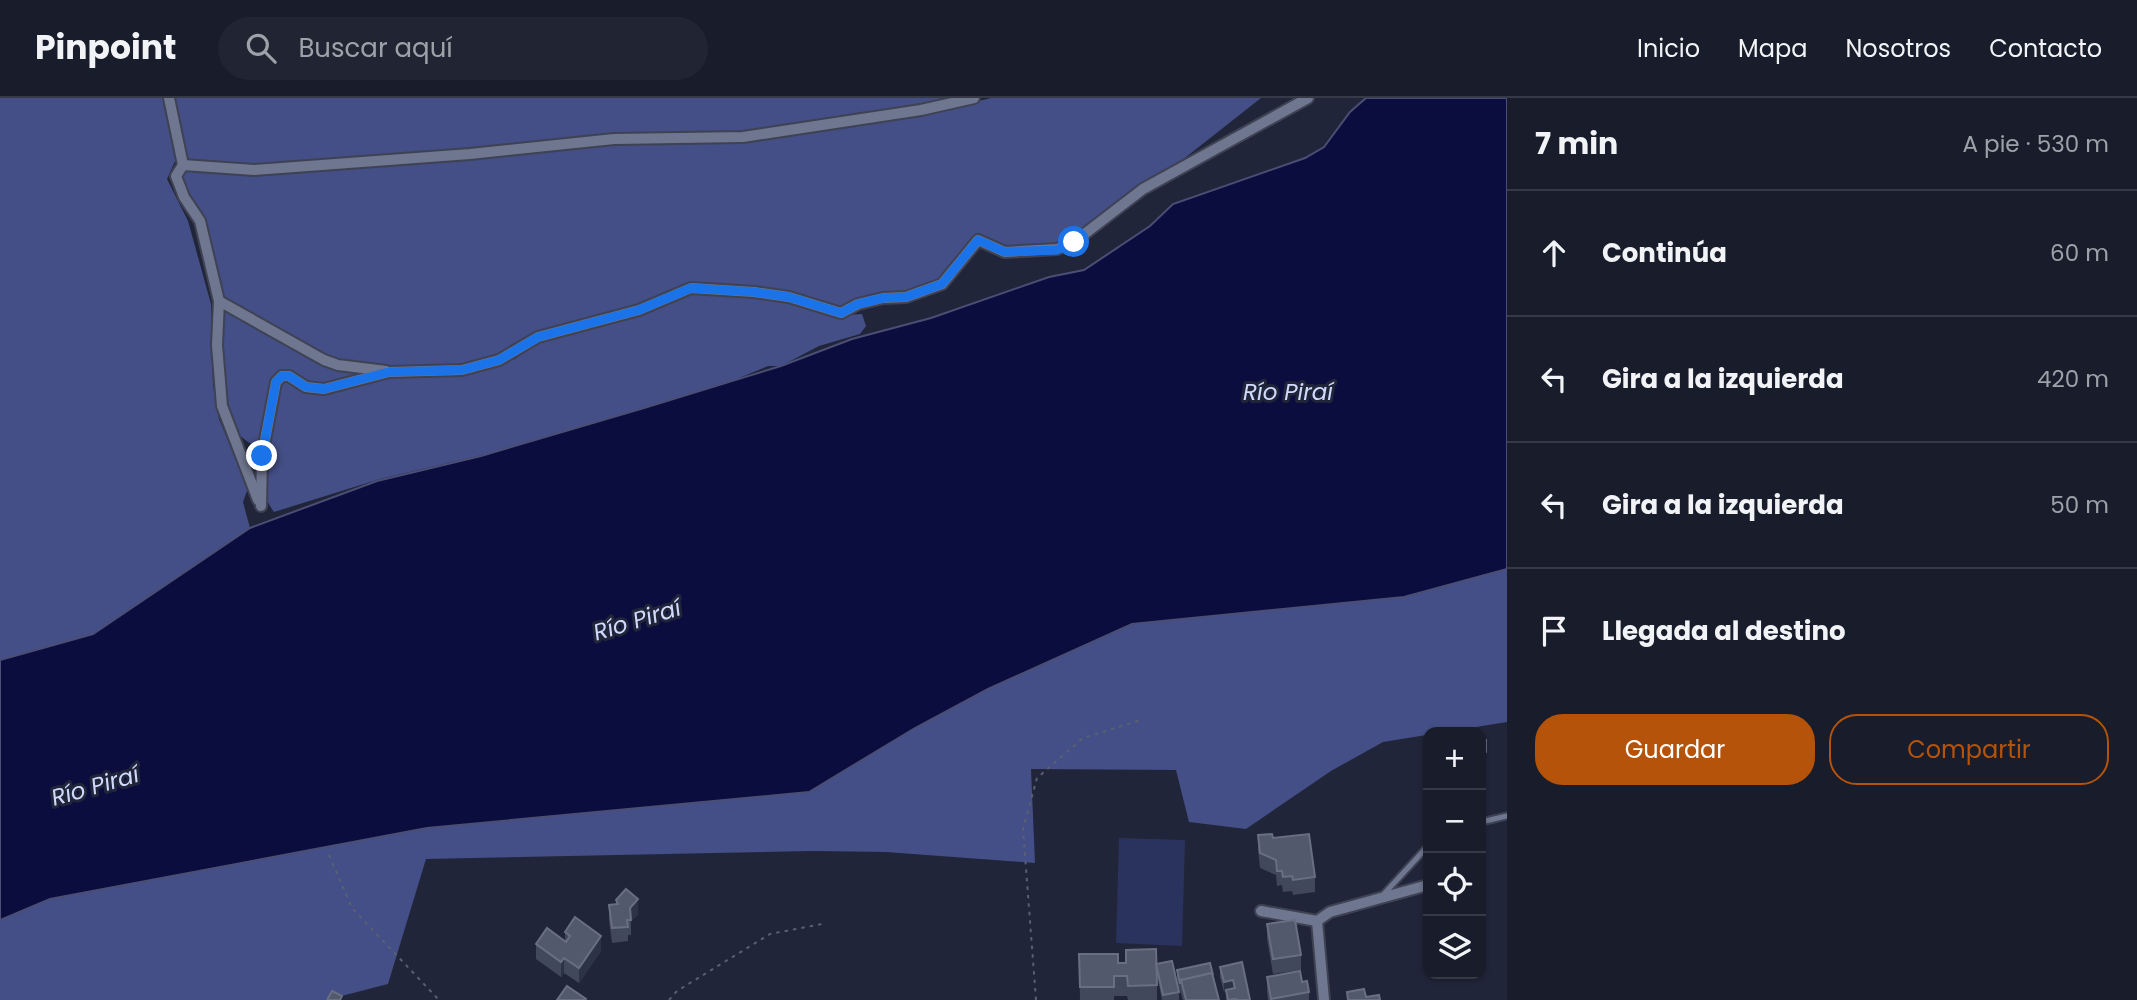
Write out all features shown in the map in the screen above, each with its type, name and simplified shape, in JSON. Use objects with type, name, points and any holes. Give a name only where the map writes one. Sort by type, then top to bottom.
[{"type":"street","points":[[169,98],[184,165],[176,176],[184,197],[200,221],[219,301],[218,366],[222,406],[261,506],[262,456],[276,382],[282,376],[289,376],[306,387],[324,389],[389,372]]},
{"type":"street","points":[[184,165],[254,170],[470,154],[614,139],[743,137],[921,110],[974,98]]},
{"type":"street","points":[[219,301],[338,366],[389,372],[462,370],[499,360],[538,337],[639,310],[691,288],[765,293],[841,313],[883,298],[906,297],[942,284],[978,240],[1005,252],[1057,250],[1074,242],[1143,189],[1308,98]]},
{"type":"street","points":[[1261,911],[1317,921],[1330,912],[1423,886]]},
{"type":"street","points":[[1317,921],[1324,1000]]},
{"type":"lane","points":[[1486,821],[1507,816]]},
{"type":"lane","points":[[1381,897],[1423,851]]},
{"type":"path","points":[[1036,1000],[1023,829],[1037,778],[1083,738],[1141,720]]},
{"type":"path","points":[[329,855],[352,908],[439,1000]]},
{"type":"path","points":[[669,1000],[677,991],[770,934],[822,924]]},
{"type":"shaded area","points":[[0,98],[165,98],[177,157],[167,179],[188,221],[211,304],[213,385],[219,419],[248,488],[243,502],[250,528],[93,634],[0,660]]},
{"type":"shaded area","points":[[172,98],[959,98],[738,133],[570,140],[311,164],[219,166],[206,160],[187,160]]},
{"type":"shaded area","points":[[991,98],[1261,98],[1167,172],[1056,247],[1006,249],[981,236],[941,280],[916,290],[843,308],[709,285],[570,326],[500,358],[473,365],[393,369],[337,363],[224,303],[202,215],[180,178],[189,168],[616,142],[694,142],[963,105]]},
{"type":"shaded area","points":[[691,291],[769,298],[845,315],[862,314],[866,326],[860,334],[819,346],[781,366],[768,366],[727,383],[499,451],[380,479],[274,512],[266,499],[261,458],[274,420],[283,378],[305,388],[515,359],[538,341]]},
{"type":"shaded area","points":[[223,308],[296,347],[376,371],[322,387],[281,373],[262,441],[254,445],[239,435],[224,403],[220,364]]},
{"type":"shaded area","points":[[1507,569],[1507,722],[1476,727],[1423,727],[1423,736],[1383,742],[1331,771],[1246,829],[1189,822],[1176,770],[1031,769],[1035,863],[886,852],[813,851],[426,859],[388,984],[326,1000],[0,1000],[0,920],[50,899],[427,828],[809,792],[915,728],[988,689],[1132,624],[1404,597]]},
{"type":"shaded area","points":[[1119,838],[1185,840],[1182,946],[1116,943]]},
{"type":"water","name":"Río Piraí","points":[[1366,98],[1507,98],[1507,569],[1404,597],[1132,624],[988,689],[915,728],[809,792],[427,828],[50,899],[0,920],[0,660],[93,634],[250,528],[377,481],[481,456],[644,408],[781,366],[852,339],[931,318],[1049,277],[1084,270],[1150,226],[1173,204],[1305,158],[1324,147],[1350,112]]},
{"type":"building","points":[[1272,834],[1273,838],[1309,834],[1315,877],[1293,880],[1292,876],[1283,877],[1282,871],[1277,871],[1276,860],[1260,853],[1258,835]]},
{"type":"building","points":[[626,889],[638,899],[630,908],[631,920],[627,920],[628,927],[612,928],[609,905],[618,904],[616,900]]},
{"type":"building","points":[[575,917],[601,936],[579,968],[564,958],[561,962],[536,944],[547,928],[566,942],[570,936],[565,932]]},
{"type":"building","points":[[1295,920],[1301,955],[1273,959],[1267,924]]},
{"type":"building","points":[[1156,949],[1157,985],[1128,986],[1127,976],[1114,976],[1114,987],[1080,987],[1079,954],[1118,954],[1118,963],[1126,963],[1126,950]]},
{"type":"building","points":[[1172,961],[1179,992],[1163,995],[1156,964]]},
{"type":"building","points":[[1242,962],[1250,1000],[1228,1000],[1226,990],[1235,988],[1233,980],[1224,982],[1220,967]]},
{"type":"building","points":[[1210,963],[1213,975],[1212,973],[1181,980],[1180,983],[1177,970]]},
{"type":"building","points":[[1300,971],[1302,982],[1307,981],[1309,992],[1271,999],[1267,977]]},
{"type":"building","points":[[1212,973],[1219,1000],[1186,1000],[1181,980]]},
{"type":"building","points":[[567,986],[586,999],[557,1000]]},
{"type":"building","points":[[1364,989],[1366,997],[1379,995],[1380,1000],[1348,1000],[1347,992]]},
{"type":"building","points":[[332,991],[342,996],[340,1000],[327,1000]]},
{"type":"route","points":[[262,456],[276,382],[282,376],[289,376],[306,387],[324,389],[389,372],[462,370],[499,360],[538,337],[639,310],[691,288],[789,297],[841,313],[858,304],[883,298],[906,297],[942,284],[978,240],[1005,252],[1057,250],[1074,242]]}]
